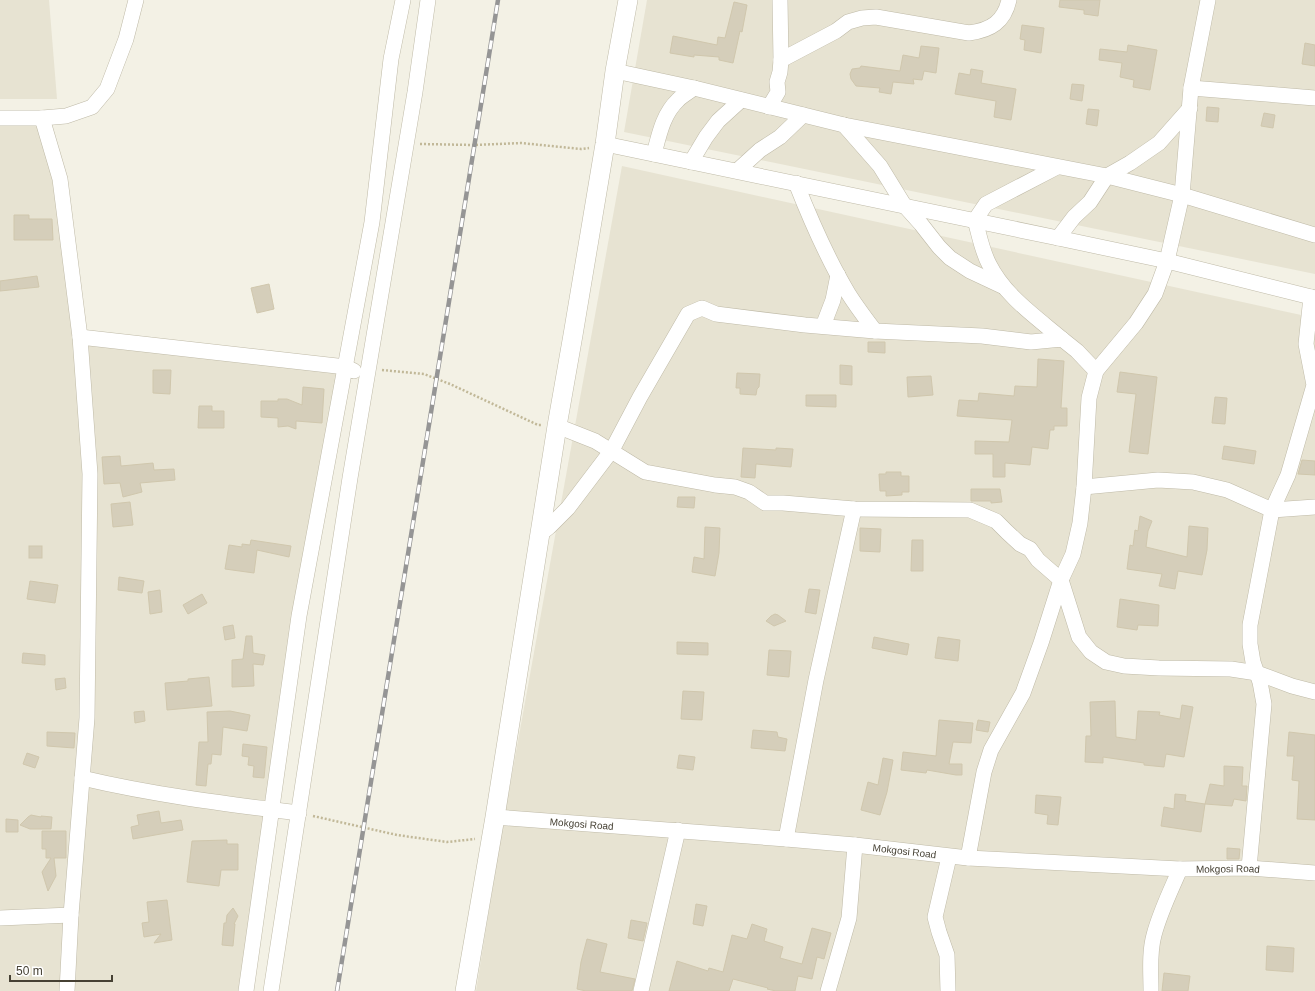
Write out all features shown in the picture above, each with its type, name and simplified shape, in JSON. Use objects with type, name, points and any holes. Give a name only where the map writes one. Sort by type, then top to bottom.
[{"type":"street","points":[[0,118],[42,118],[66,116],[92,107],[107,89],[126,39],[136,0]]},
{"type":"street","points":[[246,991],[299,616],[372,222],[392,59],[403,0]]},
{"type":"street","points":[[272,991],[367,372],[416,92],[428,0]]},
{"type":"street","points":[[465,991],[495,817],[557,426],[628,0]]},
{"type":"street","points":[[769,107],[778,92],[777,82],[782,60],[780,0]]},
{"type":"street","points":[[782,60],[836,31],[848,22],[862,18],[876,17],[969,33],[981,32],[993,27],[997,23],[1007,9],[1009,0]]},
{"type":"street","points":[[968,858],[984,772],[991,750],[1023,694],[1061,580],[1073,554],[1080,523],[1084,487],[1089,398],[1096,371],[1136,323],[1154,294],[1167,261],[1182,195],[1191,88],[1208,0]]},
{"type":"street","points":[[615,71],[694,88],[844,125],[1107,176],[1182,195],[1315,235]]},
{"type":"street","points":[[654,154],[660,130],[669,112],[678,100],[694,88]]},
{"type":"street","points":[[1191,88],[1315,98]]},
{"type":"street","points":[[692,162],[706,136],[714,126],[741,100]]},
{"type":"street","points":[[1058,238],[1074,217],[1090,202],[1107,176],[1130,163],[1159,143],[1190,108]]},
{"type":"street","points":[[737,171],[760,150],[780,137],[803,115]]},
{"type":"street","points":[[42,118],[60,178],[80,337],[90,474],[87,718],[71,915],[67,991]]},
{"type":"street","points":[[844,125],[880,166],[904,205],[950,258],[970,271],[1002,286],[1077,351],[1096,371]]},
{"type":"street","points":[[605,144],[904,205],[1167,261],[1313,297],[1306,344],[1314,385],[1288,475],[1272,510],[1250,625],[1250,644],[1253,662],[1263,692],[1264,704],[1249,868]]},
{"type":"street","points":[[974,220],[986,204],[1057,167]]},
{"type":"street","points":[[796,183],[810,218],[838,275],[849,294],[875,331]]},
{"type":"street","points":[[974,220],[989,264],[1002,286]]},
{"type":"street","points":[[823,326],[833,300],[838,275]]},
{"type":"street","points":[[540,534],[568,508],[612,450],[640,397],[688,314],[702,308],[716,314],[875,331],[982,336],[1031,342],[1062,339]]},
{"type":"street","points":[[80,337],[346,367],[367,372]]},
{"type":"street","points":[[557,426],[595,441],[612,450],[645,472],[715,485],[735,487],[749,492],[765,504],[783,503],[854,509],[970,510],[996,521],[1020,544],[1030,549],[1038,560],[1061,580],[1079,637],[1091,652],[1106,662],[1124,666],[1159,668],[1231,669],[1257,673],[1292,686],[1315,692]]},
{"type":"street","points":[[1084,487],[1158,480],[1193,482],[1227,490],[1272,510],[1315,507]]},
{"type":"street","points":[[786,839],[816,680],[854,509]]},
{"type":"street","points":[[82,778],[124,787],[201,800],[299,813]]},
{"type":"street","name":"Mokgosi Road","points":[[495,817],[678,830],[855,845],[949,857],[1180,869],[1249,868],[1315,873]]},
{"type":"street","points":[[641,991],[678,830]]},
{"type":"street","points":[[828,991],[849,918],[855,845]]},
{"type":"street","points":[[948,991],[947,955],[935,917],[949,857]]},
{"type":"street","points":[[1150,991],[1151,956],[1154,936],[1162,910],[1180,869]]},
{"type":"street","points":[[0,918],[71,915]]},
{"type":"path","points":[[407,143],[448,145],[520,143],[581,150],[605,144]]},
{"type":"path","points":[[367,372],[424,374],[450,384],[538,425],[557,426]]},
{"type":"path","points":[[299,813],[364,826],[397,835],[447,842],[491,838]]},
{"type":"shaded area","points":[[0,0],[49,0],[57,99],[0,99]]},
{"type":"shaded area","points":[[647,0],[1315,0],[1315,274],[624,132]]},
{"type":"shaded area","points":[[0,118],[42,118],[53,152],[80,337],[346,367],[246,991],[0,991]]},
{"type":"shaded area","points":[[622,166],[1315,318],[1315,991],[476,991],[501,835]]},
{"type":"building","points":[[1060,0],[1100,0],[1098,16],[1084,14],[1084,10],[1059,7]]},
{"type":"building","points":[[734,2],[747,5],[742,32],[740,31],[733,63],[719,60],[719,57],[694,55],[694,57],[670,53],[673,36],[717,45],[718,37],[725,38]]},
{"type":"building","points":[[1022,25],[1044,28],[1041,53],[1024,50],[1025,40],[1020,39]]},
{"type":"building","points":[[1305,43],[1315,45],[1315,66],[1302,64]]},
{"type":"building","points":[[1128,45],[1157,50],[1150,90],[1133,87],[1134,80],[1120,77],[1122,63],[1099,60],[1100,49],[1127,52]]},
{"type":"building","points":[[921,46],[939,48],[936,73],[924,71],[922,80],[913,79],[914,84],[893,82],[891,94],[879,92],[880,88],[856,86],[851,79],[850,74],[852,69],[860,68],[861,66],[900,71],[903,55],[919,58]]},
{"type":"building","points":[[971,69],[983,71],[981,83],[1016,89],[1011,120],[994,117],[996,101],[955,94],[959,73],[970,75]]},
{"type":"building","points":[[1072,84],[1084,85],[1082,101],[1070,99]]},
{"type":"building","points":[[1207,107],[1219,108],[1218,122],[1206,121]]},
{"type":"building","points":[[1088,109],[1099,110],[1097,126],[1086,124]]},
{"type":"building","points":[[1264,113],[1275,115],[1273,128],[1261,126]]},
{"type":"building","points":[[14,215],[29,215],[29,219],[52,219],[53,240],[14,240]]},
{"type":"building","points":[[37,276],[39,287],[0,291],[0,281]]},
{"type":"building","points":[[269,284],[274,309],[257,313],[251,288]]},
{"type":"building","points":[[868,342],[885,342],[885,353],[868,352]]},
{"type":"building","points":[[1038,359],[1064,361],[1061,408],[1067,408],[1067,426],[1054,426],[1054,430],[1050,430],[1048,449],[1032,447],[1030,465],[1005,463],[1005,477],[993,477],[993,454],[975,454],[975,441],[1009,442],[1012,420],[957,416],[959,400],[978,401],[979,393],[1014,396],[1015,386],[1037,387]]},
{"type":"building","points":[[840,365],[852,366],[852,385],[840,384]]},
{"type":"building","points":[[153,370],[171,370],[170,394],[153,393]]},
{"type":"building","points":[[1120,372],[1157,377],[1148,454],[1129,452],[1136,394],[1117,392]]},
{"type":"building","points":[[737,373],[760,374],[759,387],[756,395],[740,394],[740,388],[736,388]]},
{"type":"building","points":[[931,376],[933,395],[908,397],[907,377]]},
{"type":"building","points":[[303,387],[324,389],[322,423],[296,421],[296,429],[288,426],[278,427],[278,418],[261,417],[261,401],[278,401],[278,399],[287,399],[302,405]]},
{"type":"building","points":[[806,395],[836,395],[836,407],[806,406]]},
{"type":"building","points":[[1215,397],[1227,398],[1225,424],[1212,423]]},
{"type":"building","points":[[199,406],[212,406],[212,411],[224,411],[224,428],[198,428]]},
{"type":"building","points":[[1224,446],[1256,451],[1254,464],[1222,459]]},
{"type":"building","points":[[743,448],[776,450],[776,448],[793,449],[791,467],[756,464],[755,478],[741,477]]},
{"type":"building","points":[[120,456],[121,466],[153,463],[154,470],[174,469],[175,480],[140,483],[142,492],[123,497],[120,483],[104,484],[102,457]]},
{"type":"building","points":[[1302,460],[1315,461],[1315,475],[1298,474]]},
{"type":"building","points":[[886,472],[901,472],[901,476],[909,476],[909,492],[902,492],[902,495],[886,496],[886,491],[880,491],[879,474],[886,474]]},
{"type":"building","points":[[971,489],[1000,489],[1002,502],[991,503],[991,501],[971,501]]},
{"type":"building","points":[[678,497],[695,497],[694,508],[677,507]]},
{"type":"building","points":[[130,502],[133,525],[113,527],[111,504]]},
{"type":"building","points":[[1140,516],[1152,521],[1148,531],[1146,547],[1187,557],[1189,526],[1208,528],[1207,550],[1202,575],[1178,571],[1175,589],[1159,586],[1162,574],[1127,569],[1130,545],[1133,546],[1135,530],[1138,531]]},
{"type":"building","points":[[705,527],[720,528],[719,553],[715,576],[692,572],[694,557],[704,559]]},
{"type":"building","points":[[860,528],[881,529],[880,552],[860,551]]},
{"type":"building","points":[[251,540],[291,546],[289,557],[257,550],[254,573],[225,569],[229,545],[242,547],[242,544],[250,545]]},
{"type":"building","points":[[912,540],[923,540],[923,571],[911,571]]},
{"type":"building","points":[[29,546],[42,546],[42,558],[29,558]]},
{"type":"building","points":[[119,577],[144,581],[142,593],[118,590]]},
{"type":"building","points":[[30,581],[58,585],[55,603],[27,599]]},
{"type":"building","points":[[809,589],[820,590],[816,614],[805,612]]},
{"type":"building","points":[[160,590],[162,612],[150,614],[148,592]]},
{"type":"building","points":[[202,594],[207,603],[188,614],[183,605]]},
{"type":"building","points":[[1120,599],[1159,605],[1158,626],[1138,625],[1137,630],[1117,627]]},
{"type":"building","points":[[775,614],[786,621],[774,626],[766,621]]},
{"type":"building","points":[[233,625],[235,638],[225,640],[223,627]]},
{"type":"building","points":[[246,636],[252,636],[253,653],[265,655],[263,665],[253,664],[254,686],[232,687],[232,660],[243,659]]},
{"type":"building","points":[[874,637],[909,644],[907,655],[872,648]]},
{"type":"building","points":[[938,637],[960,640],[958,661],[935,658]]},
{"type":"building","points":[[677,642],[708,643],[708,655],[677,654]]},
{"type":"building","points":[[769,650],[791,651],[789,677],[767,675]]},
{"type":"building","points":[[23,653],[45,655],[45,665],[22,663]]},
{"type":"building","points":[[209,677],[212,706],[167,710],[165,683]]},
{"type":"building","points":[[65,678],[66,688],[56,690],[55,679]]},
{"type":"building","points":[[683,691],[704,692],[702,720],[681,719]]},
{"type":"building","points":[[1115,701],[1116,737],[1136,740],[1138,711],[1160,712],[1159,715],[1180,719],[1182,705],[1193,707],[1184,757],[1166,754],[1164,767],[1144,765],[1144,763],[1103,757],[1103,763],[1085,762],[1086,736],[1091,736],[1090,702]]},
{"type":"building","points":[[144,711],[145,721],[135,723],[134,712]]},
{"type":"building","points":[[230,711],[250,715],[247,731],[223,727],[221,755],[212,754],[211,764],[208,764],[206,786],[196,785],[199,742],[208,742],[207,712]]},
{"type":"building","points":[[939,720],[973,723],[971,743],[953,742],[949,764],[962,764],[962,775],[927,770],[926,773],[901,770],[903,752],[936,756]]},
{"type":"building","points":[[978,720],[990,722],[988,732],[976,730]]},
{"type":"building","points":[[753,730],[777,732],[778,737],[787,739],[785,751],[751,748]]},
{"type":"building","points":[[47,732],[75,733],[74,748],[47,746]]},
{"type":"building","points":[[1289,732],[1315,735],[1315,820],[1297,819],[1299,781],[1292,780],[1294,756],[1287,756]]},
{"type":"building","points":[[243,744],[267,747],[264,778],[253,777],[254,766],[248,765],[249,757],[242,756]]},
{"type":"building","points":[[27,753],[39,757],[35,768],[23,764]]},
{"type":"building","points":[[679,755],[695,757],[693,770],[677,768]]},
{"type":"building","points":[[883,758],[893,760],[887,792],[880,815],[861,810],[868,782],[878,785]]},
{"type":"building","points":[[1224,766],[1243,767],[1242,786],[1247,786],[1246,801],[1234,799],[1232,806],[1205,804],[1210,784],[1224,786]]},
{"type":"building","points":[[1175,794],[1186,795],[1185,801],[1205,804],[1201,832],[1161,826],[1164,807],[1174,809]]},
{"type":"building","points":[[1036,795],[1061,797],[1058,825],[1047,824],[1048,815],[1035,813]]},
{"type":"building","points":[[159,811],[161,823],[181,820],[183,830],[133,839],[131,827],[139,825],[137,815]]},
{"type":"building","points":[[31,815],[52,817],[51,829],[30,829],[20,825]]},
{"type":"building","points":[[6,819],[18,820],[18,832],[6,832]]},
{"type":"building","points":[[42,831],[66,831],[66,858],[54,858],[56,876],[48,891],[42,872],[51,858],[46,858],[46,849],[42,849]]},
{"type":"building","points":[[227,840],[227,844],[238,844],[238,870],[221,870],[219,886],[187,882],[192,841]]},
{"type":"building","points":[[1227,848],[1240,849],[1239,859],[1227,859]]},
{"type":"building","points":[[167,900],[172,940],[154,943],[161,934],[144,937],[142,923],[149,922],[147,902]]},
{"type":"building","points":[[696,904],[707,906],[703,926],[693,924]]},
{"type":"building","points":[[233,908],[238,916],[234,924],[233,946],[222,945],[224,923],[226,923],[227,915]]},
{"type":"building","points":[[631,920],[647,923],[643,941],[628,938]]},
{"type":"building","points":[[752,924],[767,929],[764,941],[783,947],[780,958],[802,964],[812,928],[831,933],[824,959],[817,957],[812,979],[798,976],[795,991],[776,991],[733,979],[729,991],[669,991],[677,961],[708,971],[709,968],[723,972],[732,935],[747,939]]},
{"type":"building","points":[[587,939],[607,944],[600,972],[635,979],[632,991],[586,991],[577,989],[581,962]]},
{"type":"building","points":[[1267,946],[1294,948],[1293,972],[1266,970]]},
{"type":"building","points":[[1164,973],[1190,976],[1188,991],[1162,991]]},
{"type":"railway","points":[[337,991],[498,0]]}]
